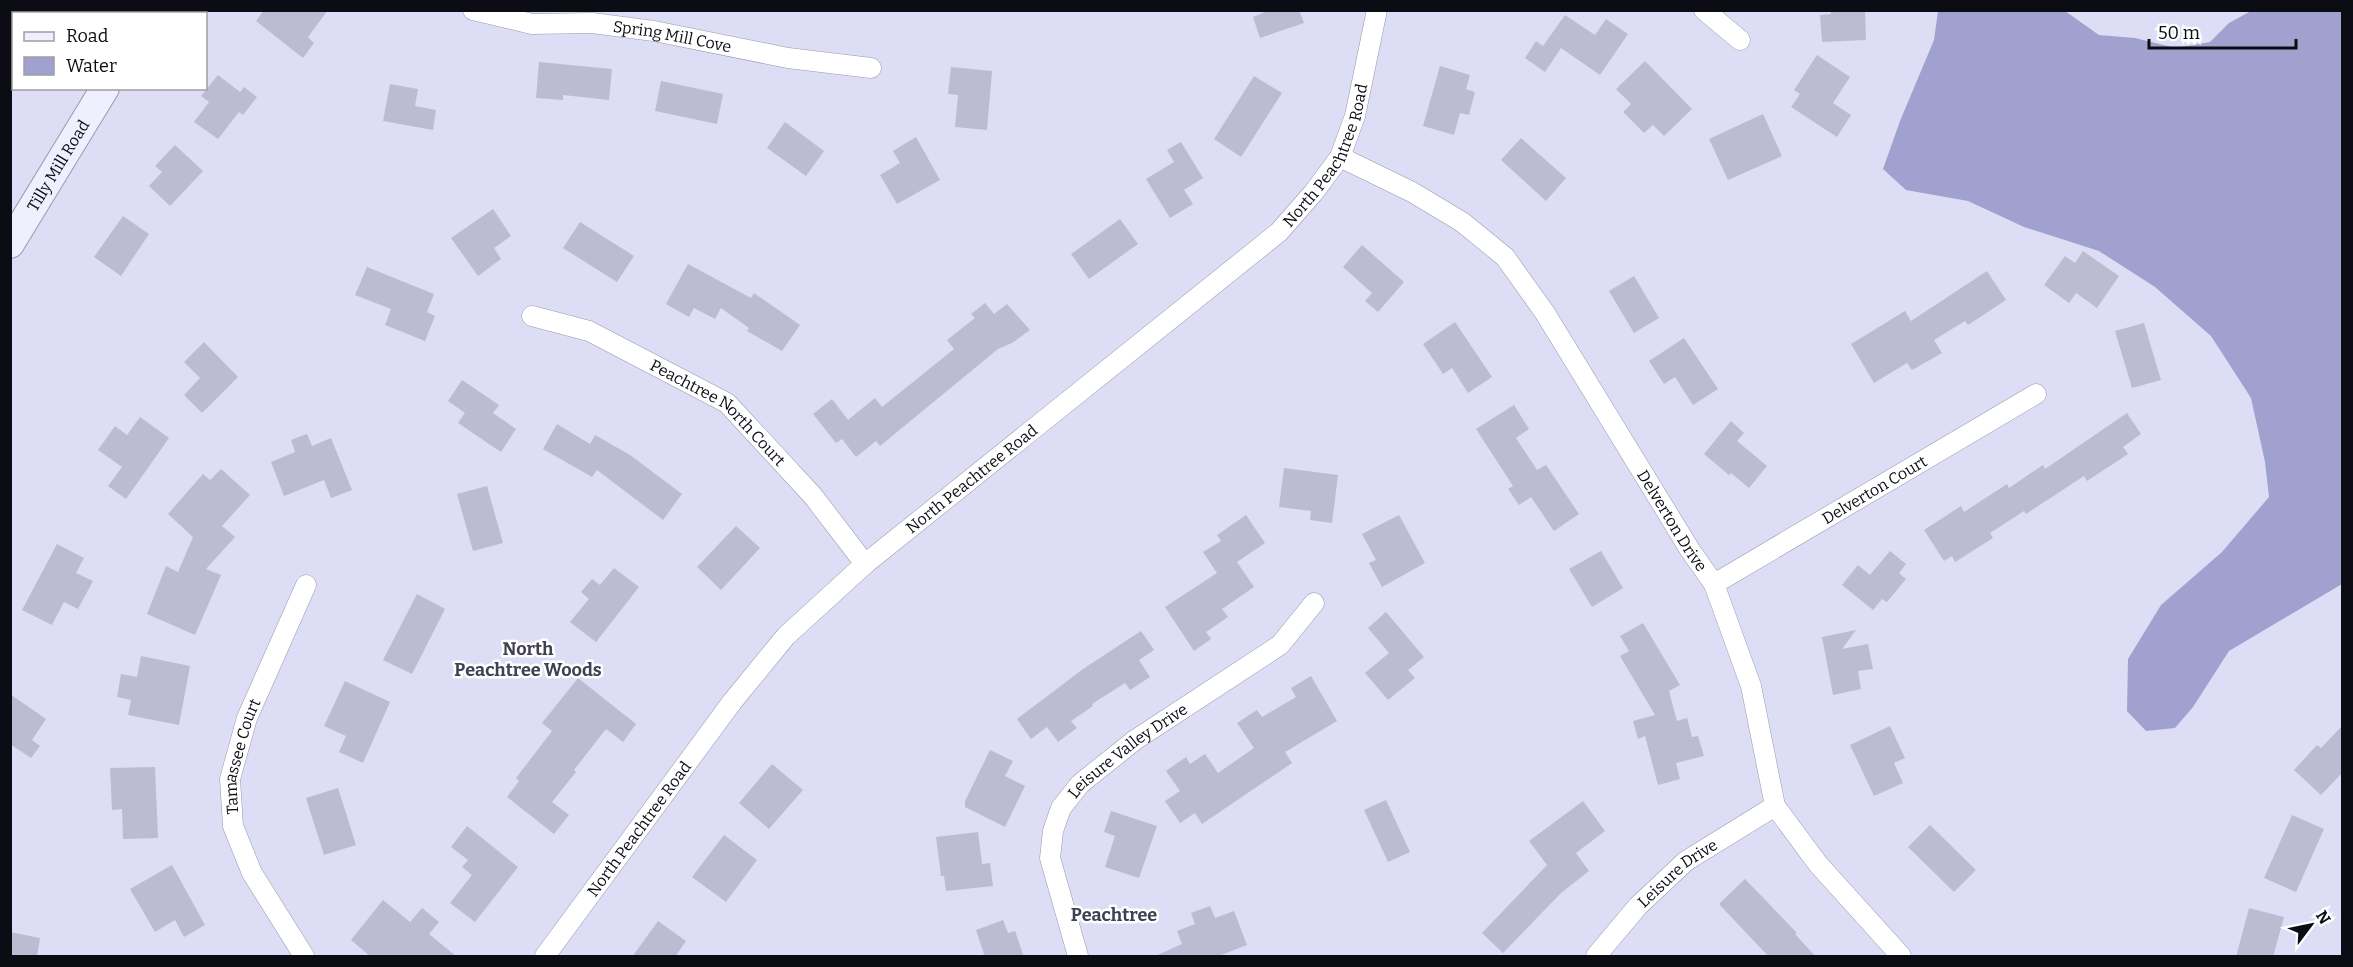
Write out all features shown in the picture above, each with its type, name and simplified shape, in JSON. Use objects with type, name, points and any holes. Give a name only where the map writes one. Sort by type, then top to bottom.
[{"type":"street","name":"Spring Mill Cove","points":[[473,10],[532,24],[592,23],[654,31],[788,58],[871,68]]},
{"type":"street","name":"North Peachtree Road","points":[[544,957],[725,712],[781,641],[865,564],[1279,232],[1341,157],[1355,116],[1377,10]]},
{"type":"street","points":[[1704,10],[1740,40]]},
{"type":"street","name":"Tilly Mill Road","points":[[10,244],[104,90]]},
{"type":"street","name":"Delverton Drive","points":[[1341,157],[1412,192],[1462,222],[1505,257],[1545,313],[1690,550],[1714,584],[1751,686],[1774,806],[1818,864],[1901,957]]},
{"type":"street","name":"Peachtree North Court","points":[[532,316],[589,331],[727,403],[813,496],[865,564]]},
{"type":"street","name":"Delverton Court","points":[[1714,584],[2036,394]]},
{"type":"street","name":"Tamassee Court","points":[[304,957],[252,873],[233,826],[230,779],[247,718],[306,585]]},
{"type":"street","name":"Leisure Valley Drive","points":[[1078,957],[1050,858],[1053,831],[1062,808],[1080,784],[1135,740],[1280,645],[1314,603]]},
{"type":"street","name":"Leisure Drive","points":[[1596,957],[1638,906],[1686,861],[1774,806]]},
{"type":"water","points":[[1938,11],[2065,11],[2099,35],[2135,38],[2176,48],[2210,42],[2229,23],[2251,11],[2342,11],[2342,584],[2229,651],[2193,707],[2175,728],[2146,731],[2127,711],[2128,659],[2161,605],[2222,552],[2269,497],[2265,462],[2251,398],[2211,336],[2155,287],[2099,251],[2024,227],[1968,201],[1906,190],[1883,169],[1900,121],[1934,40]]},
{"type":"building","points":[[264,10],[328,10],[308,37],[314,43],[303,58],[256,21]]},
{"type":"building","points":[[1270,10],[1299,10],[1304,23],[1260,38],[1253,17]]},
{"type":"building","points":[[1831,10],[1865,10],[1866,40],[1822,42],[1820,15],[1831,14]]},
{"type":"building","points":[[1565,15],[1595,35],[1606,19],[1628,34],[1600,75],[1561,48],[1545,72],[1525,58],[1536,41],[1543,46]]},
{"type":"building","points":[[1817,55],[1850,77],[1833,103],[1851,115],[1837,137],[1791,107],[1800,94],[1794,90]]},
{"type":"building","points":[[1645,61],[1692,109],[1664,136],[1653,125],[1644,133],[1623,112],[1631,104],[1616,89]]},
{"type":"building","points":[[539,62],[612,69],[609,100],[563,95],[563,100],[536,98]]},
{"type":"building","points":[[1440,66],[1470,75],[1466,89],[1475,92],[1469,115],[1460,113],[1454,135],[1423,126]]},
{"type":"building","points":[[951,67],[992,71],[987,130],[955,127],[958,95],[948,94]]},
{"type":"building","points":[[218,75],[240,92],[244,87],[257,97],[243,115],[239,112],[218,139],[194,122],[209,102],[201,96]]},
{"type":"building","points":[[1254,76],[1282,93],[1241,157],[1214,139]]},
{"type":"building","points":[[661,81],[723,94],[717,124],[655,111]]},
{"type":"building","points":[[390,84],[418,89],[415,106],[436,110],[433,130],[383,121]]},
{"type":"building","points":[[1763,114],[1782,156],[1728,180],[1709,139]]},
{"type":"building","points":[[785,122],[824,151],[806,176],[767,148]]},
{"type":"building","points":[[916,137],[940,180],[897,204],[880,175],[900,163],[893,151]]},
{"type":"building","points":[[1521,138],[1566,178],[1546,201],[1501,160]]},
{"type":"building","points":[[1181,142],[1203,178],[1184,190],[1193,204],[1170,218],[1146,179],[1174,162],[1167,150]]},
{"type":"building","points":[[175,145],[203,171],[170,206],[149,186],[162,172],[155,166]]},
{"type":"building","points":[[493,209],[511,236],[494,248],[501,259],[478,276],[451,238]]},
{"type":"building","points":[[123,216],[149,234],[121,276],[94,257]]},
{"type":"building","points":[[1120,219],[1138,244],[1089,279],[1071,254]]},
{"type":"building","points":[[580,222],[634,256],[617,282],[563,248]]},
{"type":"building","points":[[1362,245],[1404,282],[1378,312],[1365,301],[1372,293],[1343,267]]},
{"type":"building","points":[[2083,251],[2119,276],[2097,308],[2076,293],[2069,303],[2044,285],[2065,256],[2075,263]]},
{"type":"building","points":[[688,264],[751,298],[754,293],[800,325],[782,351],[747,331],[749,328],[721,308],[715,319],[694,308],[689,317],[666,304]]},
{"type":"building","points":[[367,267],[434,294],[427,312],[435,316],[425,341],[385,325],[391,309],[355,295]]},
{"type":"building","points":[[1987,271],[2006,300],[1968,325],[1965,321],[1934,340],[1942,353],[1912,370],[1907,363],[1874,383],[1851,344],[1905,311],[1911,321]]},
{"type":"building","points":[[1634,276],[1659,318],[1634,333],[1609,291]]},
{"type":"building","points":[[985,303],[994,314],[1007,304],[1030,330],[1012,343],[998,349],[880,446],[876,441],[856,457],[842,439],[836,443],[813,414],[832,399],[848,420],[875,398],[882,407],[954,349],[947,340],[975,318],[971,314]]},
{"type":"building","points":[[1455,322],[1492,377],[1468,393],[1452,368],[1443,374],[1423,344]]},
{"type":"building","points":[[2144,323],[2161,380],[2132,388],[2115,331]]},
{"type":"building","points":[[1684,338],[1718,389],[1693,405],[1675,377],[1664,384],[1649,361]]},
{"type":"building","points":[[204,342],[238,377],[202,413],[184,395],[200,378],[184,362]]},
{"type":"building","points":[[462,380],[499,405],[493,413],[516,429],[501,452],[458,423],[465,413],[448,401]]},
{"type":"building","points":[[1514,405],[1529,429],[1516,438],[1537,470],[1546,465],[1579,514],[1554,531],[1531,497],[1519,505],[1508,489],[1513,486],[1476,429]]},
{"type":"building","points":[[2127,413],[2141,434],[2123,447],[2128,454],[2087,481],[2084,476],[2026,514],[2024,511],[1990,533],[1993,538],[1955,562],[1952,556],[1944,561],[1924,530],[1961,506],[1964,512],[2007,484],[2009,488],[2043,465],[2045,469]]},
{"type":"building","points":[[140,417],[169,438],[126,499],[108,486],[122,467],[98,450],[115,426],[127,435]]},
{"type":"building","points":[[1731,421],[1744,433],[1737,441],[1767,466],[1749,488],[1704,454]]},
{"type":"building","points":[[557,424],[590,444],[595,435],[630,455],[682,494],[663,520],[597,470],[592,477],[543,449]]},
{"type":"building","points":[[307,434],[312,446],[331,438],[352,490],[331,498],[324,480],[284,496],[271,462],[295,452],[291,440]]},
{"type":"building","points":[[1284,468],[1338,475],[1332,523],[1310,520],[1311,511],[1279,507]]},
{"type":"building","points":[[221,469],[250,495],[222,526],[235,537],[206,569],[221,575],[195,635],[147,614],[166,566],[178,572],[193,537],[168,514],[203,474],[210,480]]},
{"type":"building","points":[[487,486],[503,543],[473,551],[457,494]]},
{"type":"building","points":[[1246,515],[1265,543],[1237,562],[1254,587],[1222,609],[1228,617],[1206,632],[1211,639],[1194,651],[1165,607],[1217,573],[1203,552],[1221,541],[1217,535]]},
{"type":"building","points":[[1399,515],[1425,563],[1382,587],[1369,563],[1376,560],[1362,534]]},
{"type":"building","points":[[736,526],[760,548],[721,590],[697,567]]},
{"type":"building","points":[[57,544],[84,558],[76,573],[93,581],[78,609],[64,602],[52,625],[22,610]]},
{"type":"building","points":[[1601,551],[1623,588],[1592,607],[1569,569]]},
{"type":"building","points":[[1890,551],[1906,564],[1899,573],[1906,579],[1887,602],[1882,599],[1873,610],[1842,585],[1858,565],[1870,575]]},
{"type":"building","points":[[614,568],[639,587],[596,642],[570,622],[589,599],[581,592],[592,579],[600,585]]},
{"type":"building","points":[[417,594],[445,609],[412,674],[383,660]]},
{"type":"building","points":[[1386,612],[1424,657],[1408,670],[1415,678],[1388,700],[1365,673],[1389,653],[1368,628]]},
{"type":"building","points":[[1643,623],[1680,685],[1669,691],[1677,721],[1687,718],[1692,737],[1698,736],[1704,756],[1676,763],[1680,779],[1658,785],[1645,736],[1638,739],[1633,721],[1655,715],[1620,656],[1629,651],[1620,636]]},
{"type":"building","points":[[1856,630],[1842,649],[1868,644],[1873,669],[1858,671],[1861,689],[1833,695],[1822,637]]},
{"type":"building","points":[[1141,631],[1154,650],[1139,660],[1150,677],[1130,690],[1125,683],[1092,704],[1093,706],[1071,721],[1077,728],[1058,742],[1047,727],[1031,739],[1017,719],[1083,669]]},
{"type":"building","points":[[141,656],[190,666],[179,725],[128,715],[131,700],[117,697],[121,674],[137,677]]},
{"type":"building","points":[[1311,676],[1337,721],[1285,752],[1292,763],[1202,824],[1195,813],[1180,823],[1165,801],[1180,791],[1166,771],[1186,757],[1190,764],[1205,754],[1218,773],[1254,748],[1237,723],[1257,710],[1262,717],[1296,697],[1291,688]]},
{"type":"building","points":[[578,678],[636,724],[623,742],[606,729],[574,770],[576,772],[552,802],[569,815],[554,834],[507,797],[519,781],[516,778],[552,731],[542,723]]},
{"type":"building","points":[[345,681],[390,702],[363,763],[339,752],[346,736],[324,726]]},
{"type":"building","points":[[10,694],[46,719],[32,740],[40,746],[31,758],[10,744]]},
{"type":"building","points":[[2343,725],[2343,772],[2321,795],[2294,770],[2317,745],[2321,748]]},
{"type":"building","points":[[1890,726],[1905,758],[1894,763],[1903,783],[1874,796],[1850,745]]},
{"type":"building","points":[[990,750],[1013,761],[1005,776],[1025,786],[1005,827],[965,807],[965,801]]},
{"type":"building","points":[[772,764],[803,790],[769,829],[739,803]]},
{"type":"building","points":[[155,767],[158,838],[123,839],[122,809],[112,810],[110,768]]},
{"type":"building","points":[[338,788],[356,845],[324,855],[306,798]]},
{"type":"building","points":[[1386,800],[1410,852],[1388,862],[1364,810]]},
{"type":"building","points":[[1583,801],[1605,831],[1576,853],[1589,871],[1561,893],[1503,953],[1482,933],[1547,865],[1529,841]]},
{"type":"building","points":[[1111,811],[1157,826],[1139,878],[1105,867],[1115,836],[1104,832]]},
{"type":"building","points":[[2292,815],[2324,829],[2296,892],[2264,878]]},
{"type":"building","points":[[1930,825],[1976,870],[1954,892],[1908,847]]},
{"type":"building","points":[[467,826],[518,867],[475,922],[450,903],[472,875],[462,867],[468,860],[451,847]]},
{"type":"building","points":[[978,832],[982,864],[990,863],[993,886],[946,891],[944,876],[941,876],[936,837]]},
{"type":"building","points":[[724,835],[757,860],[726,902],[692,877]]},
{"type":"building","points":[[172,865],[205,925],[184,937],[175,920],[155,932],[130,889]]},
{"type":"building","points":[[1745,879],[1797,933],[1795,934],[1816,957],[1769,957],[1719,904]]},
{"type":"building","points":[[383,900],[410,922],[422,908],[439,922],[429,934],[457,957],[371,957],[351,940]]},
{"type":"building","points":[[1210,906],[1215,918],[1234,911],[1247,945],[1216,957],[1153,957],[1182,944],[1177,931],[1195,924],[1191,913]]},
{"type":"building","points":[[2249,908],[2284,917],[2273,957],[2236,957]]},
{"type":"building","points":[[1003,920],[1008,933],[1015,931],[1024,957],[985,957],[976,930]]},
{"type":"building","points":[[658,921],[686,941],[675,957],[632,957]]},
{"type":"building","points":[[10,932],[40,938],[37,957],[10,957]]},
{"type":"district","name":"North Peachtree Woods","points":[[528,659]]},
{"type":"district","name":"Peachtree","points":[[1114,915]]}]
